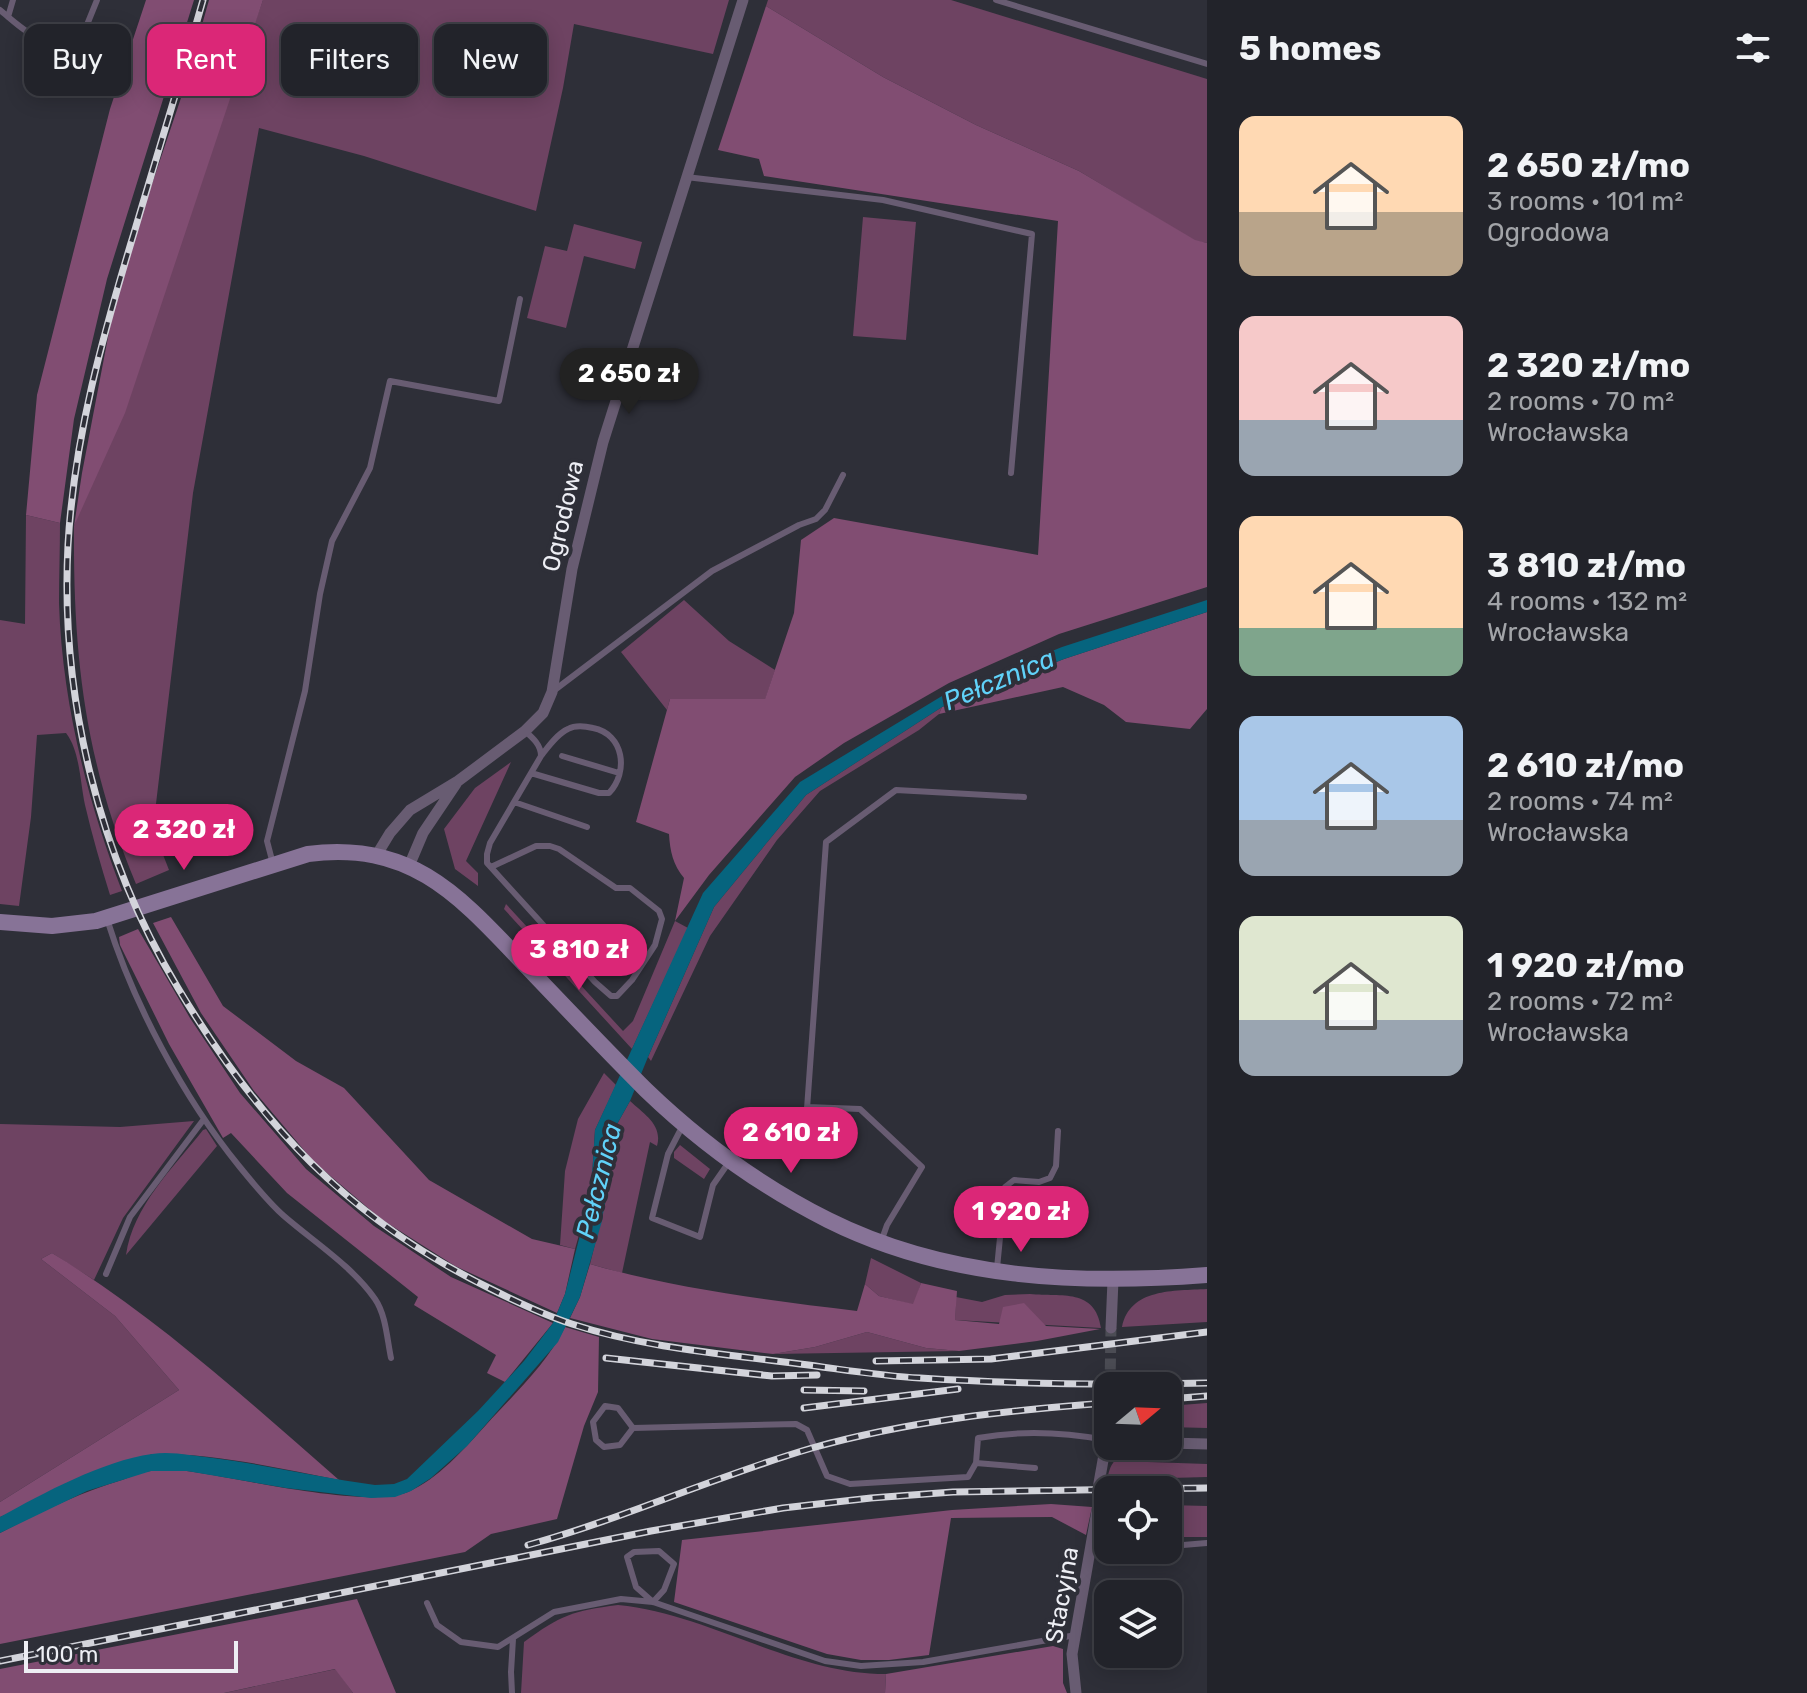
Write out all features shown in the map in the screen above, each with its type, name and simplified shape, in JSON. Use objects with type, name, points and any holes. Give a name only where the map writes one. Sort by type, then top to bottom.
[{"type":"main road","points":[[0,922],[69,925],[107,919],[273,864],[325,852],[376,856],[409,866],[460,898],[607,1050],[684,1124],[805,1207],[879,1243],[929,1259],[996,1271],[1113,1280],[1207,1275]]},
{"type":"street","name":"Ogrodowa","points":[[376,856],[390,833],[410,810],[458,781],[525,731],[543,713],[552,692],[572,569],[603,442],[743,0]]},
{"type":"street","name":"Ogrodowa","points":[[409,866],[423,833],[458,781]]},
{"type":"street","points":[[1111,1328],[1113,1280]]},
{"type":"street","points":[[1182,1443],[1207,1444]]},
{"type":"street","name":"Stacyjna","points":[[1076,1693],[1072,1654],[1094,1564]]},
{"type":"lane","points":[[8,17],[13,0]]},
{"type":"lane","points":[[0,10],[27,33],[59,46],[80,42],[97,0]]},
{"type":"lane","points":[[996,0],[1207,64]]},
{"type":"lane","points":[[686,177],[883,200],[1032,234],[1011,473]]},
{"type":"lane","points":[[273,864],[267,841],[305,691],[320,594],[332,541],[370,468],[390,381],[499,401],[520,299]]},
{"type":"lane","points":[[552,692],[712,571],[816,519],[825,510],[843,475]]},
{"type":"lane","points":[[491,867],[536,846],[559,849],[616,888],[630,888],[659,911],[662,919],[655,945],[632,980],[617,996],[611,996],[487,863],[487,854],[514,802],[531,773],[541,756],[568,728],[585,726],[599,729],[619,746],[619,773],[616,785],[609,793],[599,793],[531,773]]},
{"type":"lane","points":[[525,731],[535,740],[541,756]]},
{"type":"lane","points":[[562,756],[619,773]]},
{"type":"lane","points":[[805,1137],[826,842],[896,790],[1024,797]]},
{"type":"lane","points":[[514,802],[587,827]]},
{"type":"lane","points":[[107,919],[126,971],[163,1047],[204,1119],[239,1167],[281,1214],[342,1264],[376,1300],[391,1358]]},
{"type":"lane","points":[[807,1107],[860,1109],[922,1167],[879,1243]]},
{"type":"lane","points":[[106,1274],[130,1217],[204,1119]]},
{"type":"lane","points":[[684,1124],[668,1154],[652,1218],[700,1237],[713,1185],[731,1159]]},
{"type":"lane","points":[[996,1271],[1005,1187],[1014,1180],[1039,1182],[1050,1178],[1056,1166],[1058,1131]]},
{"type":"lane","points":[[605,1406],[618,1408],[633,1428],[620,1445],[604,1447],[596,1440],[593,1422],[605,1406]]},
{"type":"lane","points":[[633,1428],[796,1424],[807,1430],[827,1476],[850,1484],[968,1477],[976,1463],[978,1438],[1005,1433],[1046,1432],[1094,1438]]},
{"type":"lane","points":[[976,1463],[1035,1468]]},
{"type":"lane","points":[[1182,1545],[1207,1543]]},
{"type":"lane","points":[[659,1551],[674,1564],[664,1590],[653,1602],[636,1587],[631,1577],[627,1557],[634,1552],[659,1551]]},
{"type":"lane","points":[[427,1603],[437,1625],[461,1642],[498,1647],[554,1612],[621,1599],[653,1602],[825,1661],[861,1666],[923,1662],[1076,1635]]},
{"type":"lane","points":[[512,1693],[513,1639]]},
{"type":"shaded area","points":[[146,0],[194,0],[187,24],[147,24],[147,96],[164,96],[107,279],[74,419],[60,523],[26,515],[37,395],[110,109],[114,96],[131,96],[131,45]]},
{"type":"shaded area","points":[[209,0],[263,0],[255,24],[202,24]]},
{"type":"shaded area","points":[[263,0],[729,0],[713,54],[574,24],[536,211],[364,156],[259,128],[193,493],[153,829],[169,870],[136,884],[105,795],[86,708],[76,620],[74,526],[229,96],[265,96],[265,24],[254,24]]},
{"type":"shaded area","points":[[768,0],[951,0],[1207,79],[1207,243],[1195,241],[1079,171],[976,125],[883,77],[766,6]]},
{"type":"shaded area","points":[[766,6],[883,77],[976,125],[1079,171],[1195,240],[1207,243],[1207,587],[1059,634],[949,683],[844,743],[795,777],[709,875],[675,921],[684,878],[673,858],[669,834],[636,822],[670,699],[765,699],[794,613],[801,540],[834,518],[1038,555],[1058,221],[764,176],[759,159],[718,150]]},
{"type":"shaded area","points":[[182,96],[231,96],[125,413],[74,526],[82,473],[118,285]]},
{"type":"shaded area","points":[[863,217],[916,222],[906,340],[853,336]]},
{"type":"shaded area","points":[[574,224],[642,242],[635,269],[584,256],[566,328],[527,318],[545,246],[567,251]]},
{"type":"shaded area","points":[[26,515],[60,523],[61,640],[71,713],[87,786],[122,891],[110,895],[71,740],[66,733],[37,735],[31,817],[19,906],[0,904],[0,620],[25,624]]},
{"type":"shaded area","points":[[684,600],[729,641],[775,670],[765,700],[670,699],[667,710],[621,652]]},
{"type":"shaded area","points":[[1207,612],[1207,709],[1190,729],[1126,722],[1104,705],[1063,687],[939,714],[942,707],[1064,659]]},
{"type":"shaded area","points":[[942,707],[939,714],[919,730],[820,791],[777,840],[710,936],[651,1061],[648,1057],[714,907],[806,795]]},
{"type":"shaded area","points":[[511,762],[466,861],[478,873],[478,886],[455,869],[444,829],[475,788]]},
{"type":"shaded area","points":[[506,904],[623,1031],[633,1021],[675,921],[688,928],[632,1049],[504,909]]},
{"type":"shaded area","points":[[171,917],[223,1006],[296,1061],[344,1088],[429,1180],[532,1239],[575,1249],[565,1294],[557,1313],[455,1266],[381,1219],[314,1162],[254,1091],[201,1013],[153,923]]},
{"type":"shaded area","points":[[138,929],[190,1018],[240,1093],[306,1169],[374,1226],[451,1277],[553,1323],[505,1382],[487,1373],[496,1355],[414,1305],[418,1297],[287,1193],[231,1133],[223,1138],[169,1044],[120,945],[119,937]]},
{"type":"shaded area","points":[[604,1073],[616,1085],[595,1130],[591,1192],[575,1249],[560,1245],[565,1171],[578,1119]]},
{"type":"shaded area","points":[[630,1101],[651,1120],[658,1139],[657,1146],[650,1142],[622,1273],[590,1264],[608,1192],[616,1126]]},
{"type":"shaded area","points":[[194,1121],[123,1218],[94,1280],[52,1253],[41,1259],[115,1316],[179,1390],[0,1502],[0,1124],[120,1127]]},
{"type":"shaded area","points":[[206,1129],[217,1146],[126,1255],[130,1237],[146,1204],[167,1173]]},
{"type":"shaded area","points":[[680,1145],[710,1169],[704,1179],[674,1158],[674,1152]]},
{"type":"shaded area","points":[[52,1253],[165,1332],[339,1480],[223,1459],[152,1454],[0,1517],[0,1502],[179,1390],[115,1316],[41,1259]]},
{"type":"shaded area","points":[[871,1258],[921,1283],[914,1305],[879,1296],[865,1284]]},
{"type":"shaded area","points":[[590,1264],[689,1287],[857,1311],[865,1284],[879,1296],[913,1304],[921,1283],[957,1291],[955,1320],[999,1324],[1003,1307],[1024,1303],[1046,1326],[1100,1329],[959,1351],[926,1348],[867,1332],[815,1347],[773,1354],[652,1339],[570,1318]]},
{"type":"shaded area","points":[[1207,1289],[1207,1322],[1122,1327],[1127,1314],[1144,1298],[1168,1292]]},
{"type":"shaded area","points":[[1030,1294],[1084,1300],[1098,1315],[1101,1328],[955,1320],[956,1297],[982,1302],[1005,1295]]},
{"type":"shaded area","points":[[565,1327],[599,1337],[598,1392],[584,1426],[557,1519],[491,1534],[465,1552],[0,1644],[0,1533],[90,1491],[140,1473],[161,1470],[347,1496],[392,1496],[408,1492],[440,1471],[469,1444],[539,1366]]},
{"type":"shaded area","points":[[867,1332],[926,1348],[959,1351],[773,1354],[815,1347]]},
{"type":"shaded area","points":[[1207,1403],[1207,1428],[1182,1427],[1182,1405]]},
{"type":"shaded area","points":[[1116,1460],[1147,1460],[1207,1464],[1207,1477],[1108,1476]]},
{"type":"shaded area","points":[[1051,1504],[1092,1507],[1086,1535],[1052,1517],[951,1518],[929,1655],[861,1660],[827,1654],[674,1602],[682,1540],[952,1510]]},
{"type":"shaded area","points":[[1182,1505],[1207,1506],[1207,1537],[1182,1537]]},
{"type":"shaded area","points":[[357,1599],[396,1693],[353,1693],[335,1669],[224,1693],[0,1693],[0,1669]]},
{"type":"shaded area","points":[[618,1605],[686,1620],[818,1664],[886,1674],[885,1693],[521,1693],[524,1642],[568,1616]]},
{"type":"shaded area","points":[[1053,1646],[1063,1649],[1063,1683],[1067,1693],[885,1693],[886,1674]]},
{"type":"shaded area","points":[[336,1669],[353,1693],[224,1693]]},
{"type":"water","name":"Pełcznica","points":[[1207,600],[1207,612],[1064,659],[942,707],[806,795],[714,907],[630,1101],[616,1126],[602,1221],[580,1297],[558,1342],[467,1446],[431,1478],[395,1497],[371,1498],[286,1488],[187,1471],[151,1471],[87,1491],[0,1533],[0,1517],[35,1498],[113,1463],[152,1454],[175,1453],[213,1458],[375,1485],[394,1484],[407,1479],[478,1411],[524,1361],[553,1323],[565,1294],[591,1192],[595,1130],[703,893],[800,782],[942,696],[1062,647]]},
{"type":"tunnel","points":[[1110,1372],[1111,1328]]},
{"type":"railway","points":[[203,0],[111,310],[83,426],[71,505],[67,602],[78,717],[106,830],[150,938],[178,988],[241,1082],[311,1163],[350,1199],[393,1231],[440,1262],[491,1289],[572,1324],[628,1339],[685,1349],[890,1376],[1028,1383],[1207,1383]]},
{"type":"railway","points":[[876,1361],[991,1359],[1207,1332]]},
{"type":"railway","points":[[606,1358],[772,1376],[817,1375]]},
{"type":"railway","points":[[804,1408],[958,1389]]},
{"type":"railway","points":[[804,1390],[864,1391]]},
{"type":"railway","points":[[1182,1398],[1207,1396]]},
{"type":"railway","points":[[528,1545],[776,1459],[848,1439],[959,1418],[1094,1404]]},
{"type":"railway","points":[[0,1661],[651,1531],[783,1508],[953,1492],[1207,1488]]}]
